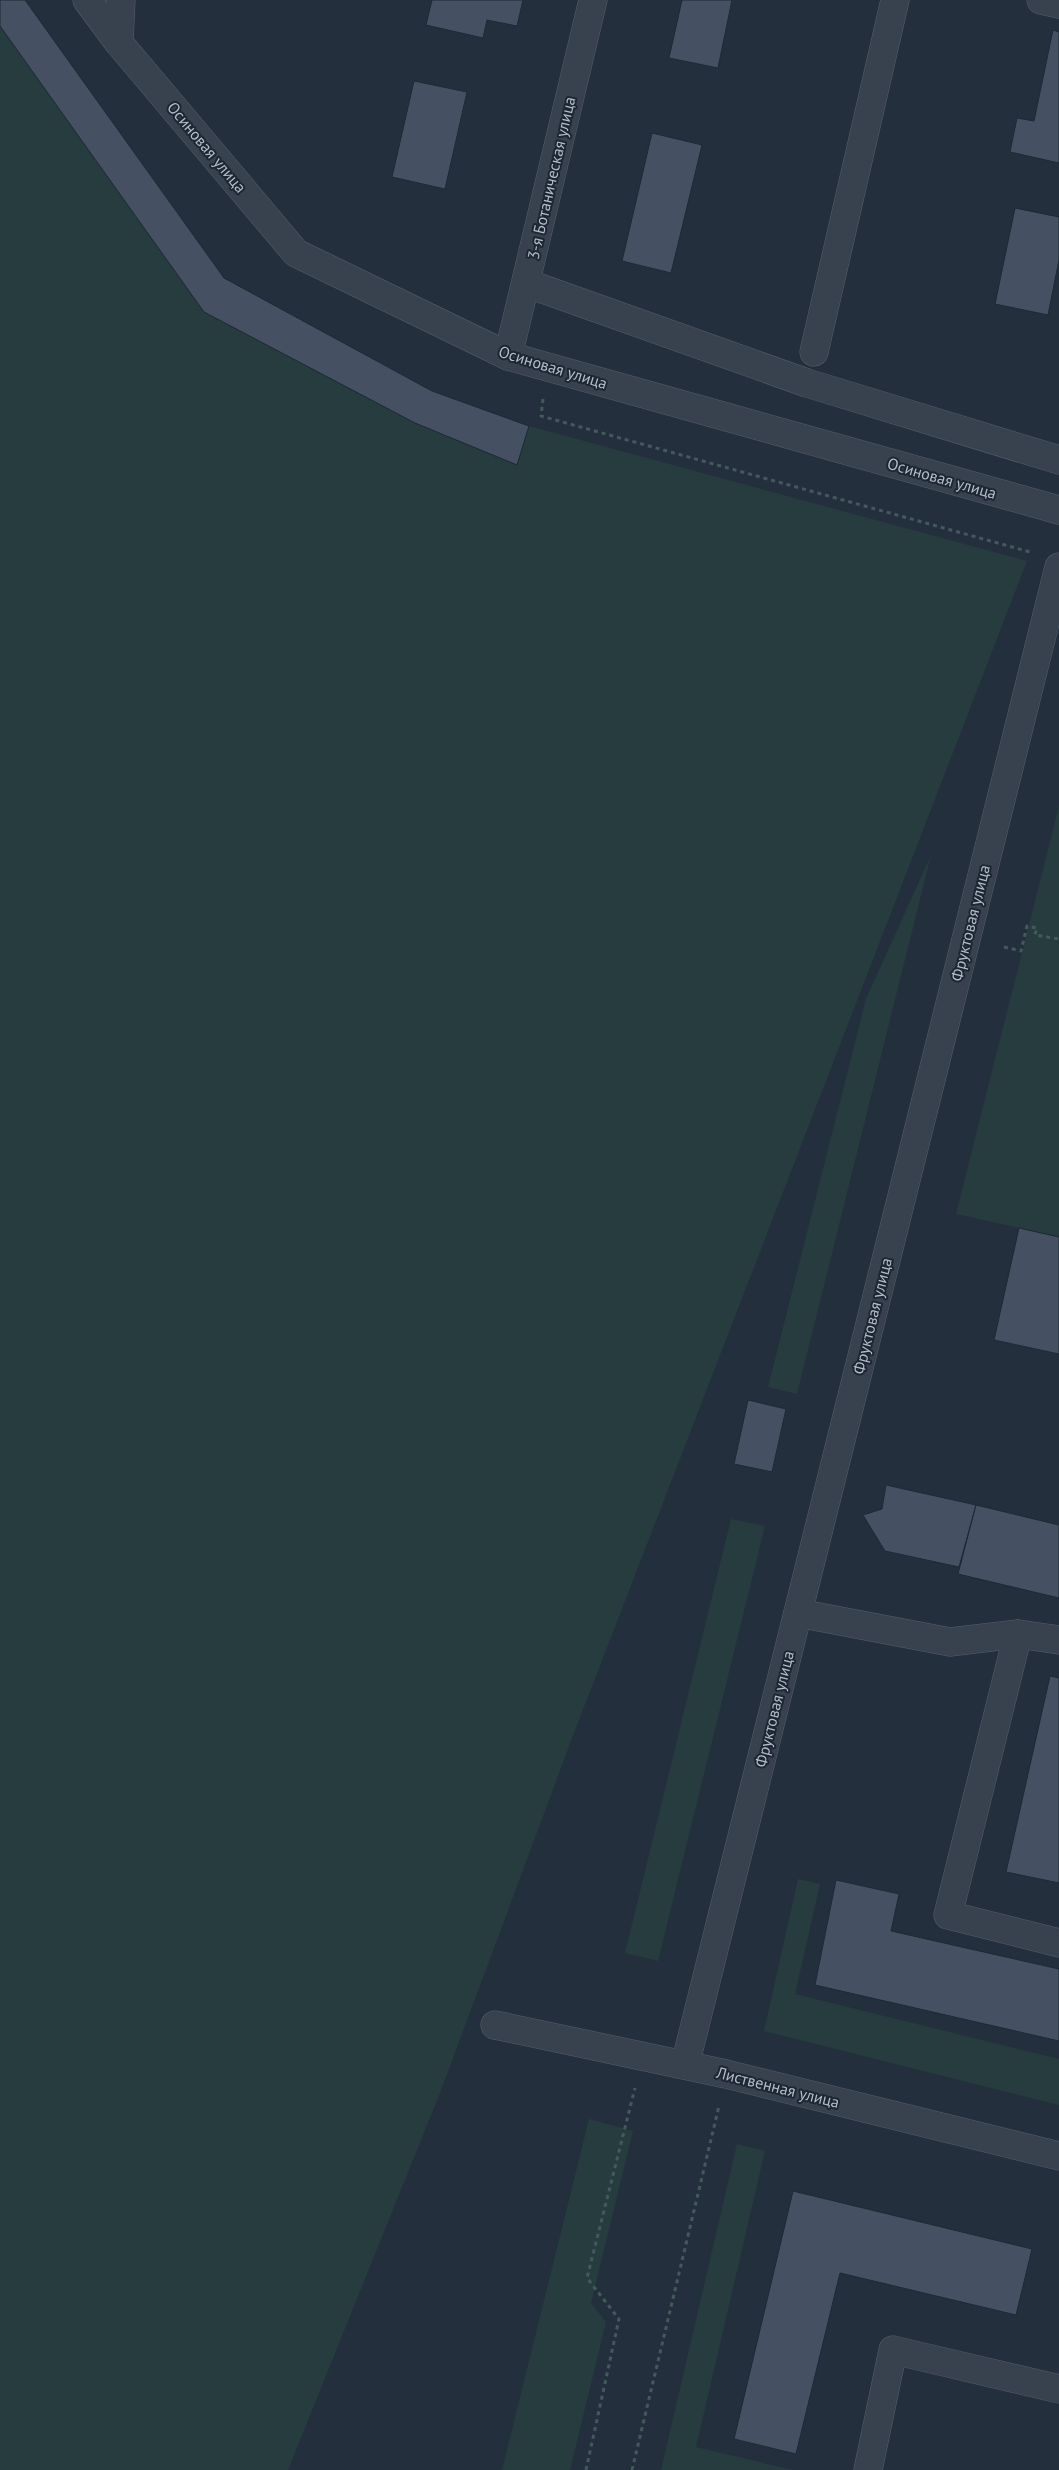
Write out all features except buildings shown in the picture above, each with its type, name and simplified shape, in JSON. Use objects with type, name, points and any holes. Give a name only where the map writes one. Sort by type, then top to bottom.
[{"type":"street","name":"Осиновая улица","points":[[87,0],[119,42],[296,253],[508,356],[1059,510]]},
{"type":"street","points":[[119,42],[121,0]]},
{"type":"street","name":"3-я Ботаническая улица","points":[[508,356],[593,0]]},
{"type":"street","points":[[814,352],[895,0]]},
{"type":"street","points":[[1041,0],[1059,4]]},
{"type":"street","points":[[526,283],[807,383],[1059,460]]},
{"type":"street","name":"Фруктовая улица","points":[[685,2065],[798,1613],[1049,561]]},
{"type":"street","points":[[798,1613],[950,1642],[1018,1634],[1059,1640]]},
{"type":"street","points":[[1018,1634],[948,1915],[1059,1943]]},
{"type":"street","name":"Лиственная улица","points":[[495,2025],[726,2074],[1059,2156]]},
{"type":"street","points":[[868,2470],[892,2350],[1059,2389]]},
{"type":"path","points":[[548,368],[541,416],[1049,561]]},
{"type":"path","points":[[1004,947],[1021,950],[1027,926],[1037,928],[1035,935],[1059,939]]},
{"type":"path","points":[[632,2470],[726,2074]]},
{"type":"path","points":[[586,2470],[619,2319],[587,2278],[636,2083]]},
{"type":"green space","points":[[0,26],[204,312],[415,423],[517,465],[529,426],[1027,561],[574,1733],[440,2093],[288,2470],[0,2470]]},
{"type":"green space","points":[[1059,806],[1059,1237],[956,1214]]},
{"type":"green space","points":[[931,855],[797,1394],[768,1387],[866,999]]},
{"type":"green space","points":[[731,1519],[765,1526],[658,1961],[625,1953]]},
{"type":"green space","points":[[798,1879],[820,1884],[795,1994],[1059,2059],[1059,2105],[764,2031]]},
{"type":"green space","points":[[589,2119],[633,2131],[591,2303],[606,2322],[570,2470],[502,2470]]},
{"type":"green space","points":[[737,2144],[765,2151],[696,2447],[793,2470],[661,2470]]}]
